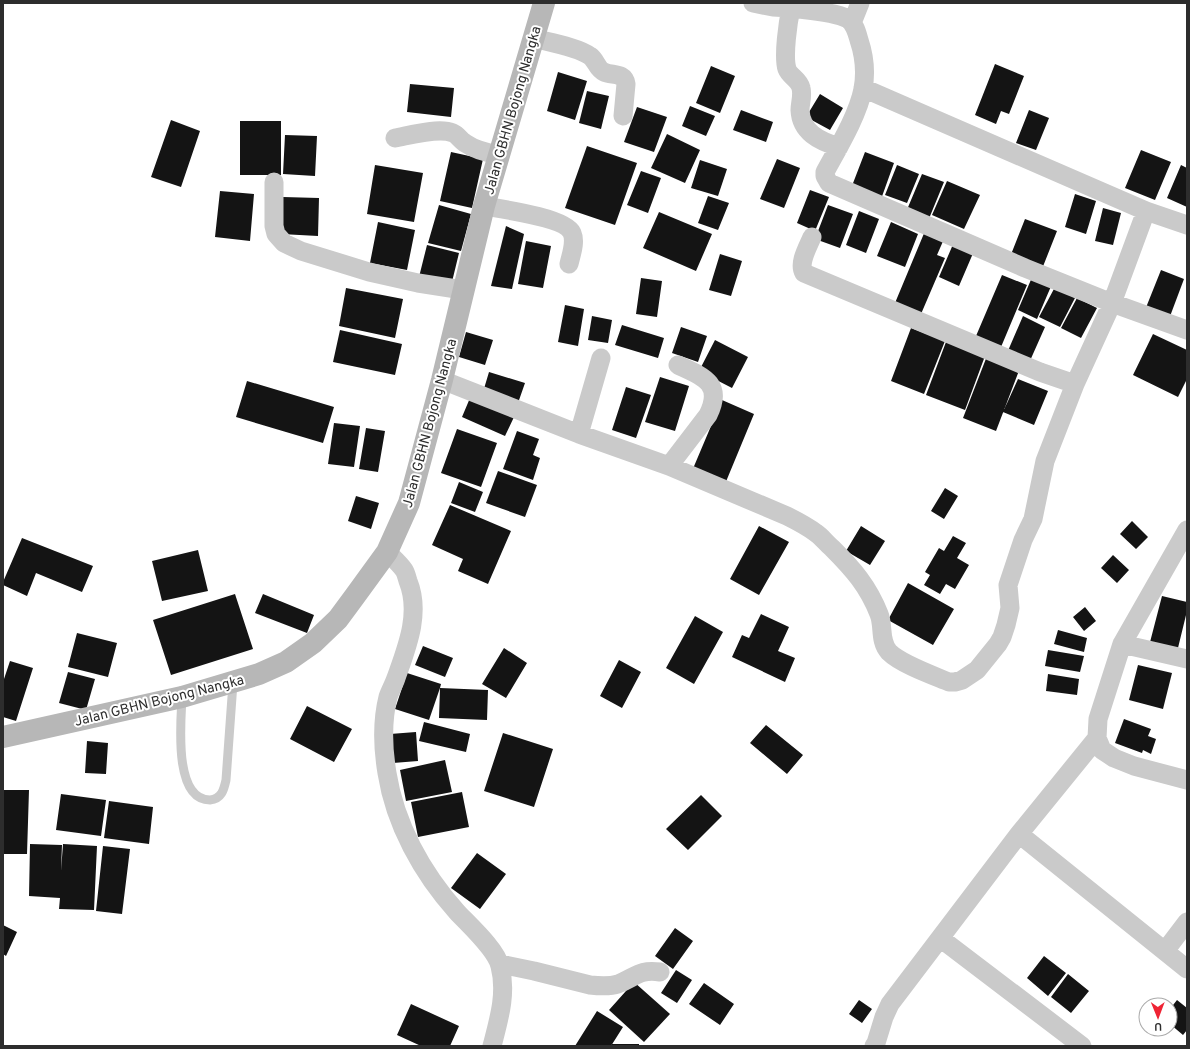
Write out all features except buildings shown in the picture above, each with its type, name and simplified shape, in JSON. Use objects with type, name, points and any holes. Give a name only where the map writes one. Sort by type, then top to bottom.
[{"type":"street","name":"Jalan GBHN Bojong Nangka","points":[[3,737],[182,697],[259,674],[286,662],[313,643],[338,620],[387,552],[409,503],[442,380],[484,206],[544,3]]},
{"type":"street","points":[[753,3],[773,7],[791,6],[838,15],[846,18],[852,23],[856,30],[861,45],[864,62],[863,88],[858,105],[839,147],[825,172],[824,176],[829,183],[1025,268],[1112,303],[1187,330]]},
{"type":"street","points":[[852,23],[860,3]]},
{"type":"street","points":[[791,6],[786,41],[786,57],[788,70],[798,80],[802,89],[800,110],[804,126],[806,130],[817,137],[839,147]]},
{"type":"street","points":[[533,38],[584,53],[593,59],[604,73],[623,77],[626,80],[626,84],[622,116]]},
{"type":"street","points":[[863,88],[1146,211],[1187,226]]},
{"type":"street","points":[[395,138],[439,131],[448,132],[456,134],[466,144],[476,149],[500,155]]},
{"type":"street","points":[[274,182],[274,226],[276,234],[284,243],[301,251],[377,274],[463,290]]},
{"type":"street","points":[[484,206],[539,217],[564,225],[572,232],[574,240],[569,264]]},
{"type":"street","points":[[442,380],[579,434],[669,466],[788,516],[817,534],[858,576],[872,597],[881,620],[882,638],[888,651],[907,664],[949,682],[956,682],[962,680],[977,670],[1002,637],[1010,608],[1008,584],[1022,540],[1032,519],[1045,461],[1075,384],[1112,303],[1146,211]]},
{"type":"street","points":[[812,237],[802,262],[801,267],[804,273],[1040,372],[1075,384]]},
{"type":"street","points":[[579,434],[601,358]]},
{"type":"street","points":[[669,466],[708,415],[713,400],[711,386],[706,379],[678,365]]},
{"type":"street","points":[[1187,530],[1122,644],[1098,719],[1096,738],[1102,750],[1114,758],[1134,766],[1187,780]]},
{"type":"street","points":[[387,552],[404,570],[414,600],[414,616],[408,640],[388,697],[384,715],[387,772],[393,799],[400,820],[413,849],[429,875],[456,911],[478,934],[500,964],[503,983],[503,998],[492,1046]]},
{"type":"street","points":[[1122,644],[1187,659]]},
{"type":"street","points":[[876,1045],[884,1017],[890,1004],[1019,834],[1096,738]]},
{"type":"street","points":[[1019,834],[1187,969]]},
{"type":"street","points":[[1165,951],[1187,922]]},
{"type":"street","points":[[940,938],[1082,1046]]},
{"type":"street","points":[[500,964],[599,986],[617,984],[649,970],[660,972]]},
{"type":"lane","points":[[182,697],[181,729],[183,763],[186,782],[191,790],[197,795],[211,800],[219,797],[224,791],[233,683]]}]
